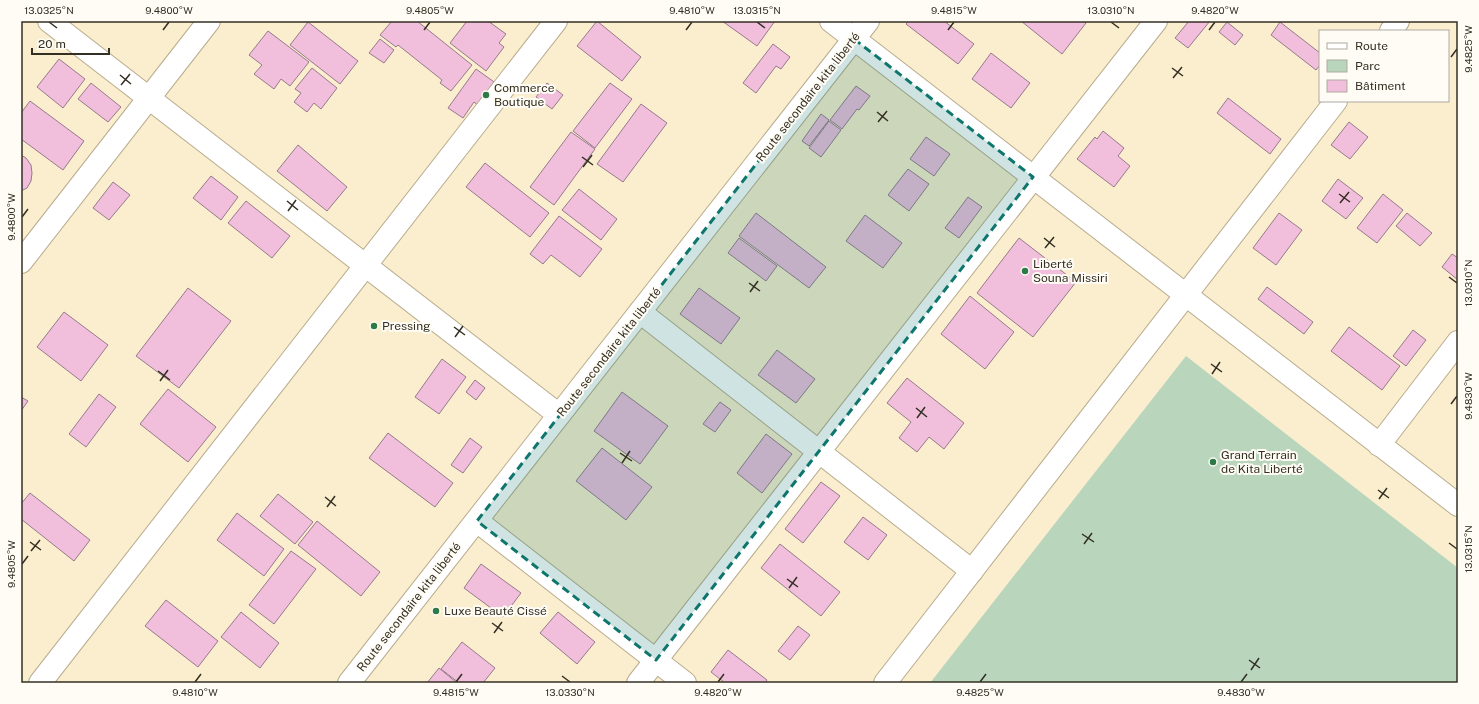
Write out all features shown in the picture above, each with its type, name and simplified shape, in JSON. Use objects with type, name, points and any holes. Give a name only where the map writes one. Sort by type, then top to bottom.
[{"type":"street","points":[[49,21],[559,415]]},
{"type":"street","points":[[21,262],[209,21]]},
{"type":"street","points":[[40,683],[556,21]]},
{"type":"street","points":[[831,21],[1458,505]]},
{"type":"street","name":"Route secondaire kita liberté","points":[[349,683],[868,21]]},
{"type":"street","points":[[638,683],[1156,21]]},
{"type":"street","points":[[1392,30],[1398,21]]},
{"type":"street","points":[[885,683],[1335,102]]},
{"type":"street","points":[[640,312],[972,571]]},
{"type":"street","points":[[1379,445],[1458,342]]},
{"type":"street","points":[[477,520],[686,683]]},
{"type":"highlighted area","points":[[854,39],[1033,177],[656,660],[477,521]]},
{"type":"green space","name":"Grand Terrain de Kita Liberté","points":[[1186,356],[1458,568],[1458,683],[930,683]]},
{"type":"building","points":[[392,21],[417,21],[472,65],[451,91],[440,83],[442,80],[398,45],[396,47],[380,35]]},
{"type":"building","points":[[467,21],[488,21],[506,34],[499,43],[504,47],[486,71],[450,43]]},
{"type":"building","points":[[597,21],[641,57],[622,81],[577,46]]},
{"type":"building","points":[[722,21],[775,21],[757,46]]},
{"type":"building","points":[[909,21],[944,21],[974,44],[958,64],[906,24]]},
{"type":"building","points":[[1021,21],[1083,21],[1086,23],[1062,54]]},
{"type":"building","points":[[1189,21],[1210,21],[1188,48],[1175,38]]},
{"type":"building","points":[[308,22],[358,61],[340,84],[290,45]]},
{"type":"building","points":[[1227,22],[1243,35],[1235,45],[1219,32]]},
{"type":"building","points":[[1280,22],[1319,52],[1319,66],[1316,70],[1271,35]]},
{"type":"building","points":[[268,31],[309,62],[290,86],[281,79],[274,89],[254,74],[262,65],[249,55]]},
{"type":"building","points":[[380,39],[394,50],[384,63],[369,53]]},
{"type":"building","points":[[773,44],[790,57],[781,69],[776,66],[756,93],[743,83]]},
{"type":"building","points":[[991,53],[1030,83],[1011,108],[972,79]]},
{"type":"building","points":[[59,59],[85,79],[63,108],[37,87]]},
{"type":"building","points":[[312,68],[337,88],[321,109],[314,103],[307,112],[294,102],[301,93],[295,89]]},
{"type":"building","points":[[476,69],[497,84],[480,107],[474,102],[463,118],[448,108]]},
{"type":"building","points":[[91,83],[121,107],[108,122],[78,99]]},
{"type":"building","points":[[547,83],[563,95],[552,109],[536,97]]},
{"type":"building","points":[[610,83],[632,99],[595,148],[573,131]]},
{"type":"building","points":[[856,86],[870,96],[859,110],[857,109],[842,129],[830,120]]},
{"type":"building","points":[[1228,98],[1281,139],[1270,154],[1217,113]]},
{"type":"building","points":[[30,101],[84,141],[63,170],[21,139],[21,113]]},
{"type":"building","points":[[641,104],[667,123],[623,182],[597,164]]},
{"type":"building","points":[[821,114],[829,120],[809,146],[802,141]]},
{"type":"building","points":[[829,121],[841,130],[821,157],[809,148]]},
{"type":"building","points":[[1349,122],[1368,137],[1350,159],[1331,145]]},
{"type":"building","points":[[1103,131],[1124,148],[1118,156],[1130,166],[1114,187],[1077,159],[1095,137],[1097,139]]},
{"type":"building","points":[[571,132],[595,149],[554,205],[530,187]]},
{"type":"building","points":[[926,137],[950,154],[934,176],[910,159]]},
{"type":"building","points":[[298,145],[347,187],[327,211],[277,171]]},
{"type":"building","points":[[21,155],[26,158],[31,165],[32,173],[31,181],[27,188],[21,191]]},
{"type":"building","points":[[485,163],[549,213],[530,237],[466,187]]},
{"type":"building","points":[[908,169],[929,184],[909,211],[888,195]]},
{"type":"building","points":[[211,176],[238,197],[221,220],[193,198]]},
{"type":"building","points":[[1338,179],[1363,198],[1346,219],[1322,201]]},
{"type":"building","points":[[113,182],[130,195],[109,220],[93,208]]},
{"type":"building","points":[[579,189],[617,219],[601,240],[562,210]]},
{"type":"building","points":[[1383,194],[1403,210],[1377,243],[1357,228]]},
{"type":"building","points":[[968,197],[982,207],[959,238],[945,228]]},
{"type":"building","points":[[246,201],[290,236],[272,258],[228,223]]},
{"type":"building","points":[[756,213],[826,267],[809,288],[739,236]]},
{"type":"building","points":[[1279,213],[1302,230],[1276,265],[1253,248]]},
{"type":"building","points":[[1407,213],[1432,233],[1420,246],[1396,226]]},
{"type":"building","points":[[865,215],[902,243],[883,268],[846,241]]},
{"type":"building","points":[[559,216],[602,249],[580,277],[551,255],[543,264],[530,254]]},
{"type":"building","points":[[739,238],[777,266],[766,281],[728,253]]},
{"type":"building","points":[[1019,238],[1076,282],[1033,337],[977,293]]},
{"type":"building","points":[[1452,254],[1458,258],[1458,280],[1442,267]]},
{"type":"building","points":[[1267,287],[1313,322],[1304,334],[1258,299]]},
{"type":"building","points":[[188,288],[231,321],[179,388],[136,356]]},
{"type":"building","points":[[699,288],[740,318],[721,344],[680,314]]},
{"type":"building","points":[[970,296],[1014,332],[985,369],[941,334]]},
{"type":"building","points":[[64,312],[108,345],[81,381],[37,347]]},
{"type":"building","points":[[1349,327],[1400,366],[1382,390],[1331,351]]},
{"type":"building","points":[[1413,330],[1426,340],[1406,366],[1393,356]]},
{"type":"building","points":[[777,350],[815,379],[796,403],[758,375]]},
{"type":"building","points":[[442,359],[466,377],[439,414],[415,397]]},
{"type":"building","points":[[907,378],[964,423],[944,449],[929,437],[917,452],[899,438],[911,422],[887,403]]},
{"type":"building","points":[[475,380],[485,388],[476,400],[466,392]]},
{"type":"building","points":[[168,389],[216,427],[188,462],[140,424]]},
{"type":"building","points":[[622,392],[668,426],[640,464],[594,431]]},
{"type":"building","points":[[99,394],[116,407],[86,447],[69,434]]},
{"type":"building","points":[[21,397],[28,401],[21,411]]},
{"type":"building","points":[[720,402],[731,410],[715,432],[703,424]]},
{"type":"building","points":[[388,433],[453,483],[435,507],[369,458]]},
{"type":"building","points":[[766,434],[792,454],[762,493],[737,473]]},
{"type":"building","points":[[470,438],[482,447],[463,473],[451,465]]},
{"type":"building","points":[[602,448],[652,487],[626,520],[576,481]]},
{"type":"building","points":[[821,482],[840,496],[803,543],[785,529]]},
{"type":"building","points":[[30,493],[90,540],[74,561],[21,519],[21,504]]},
{"type":"building","points":[[278,494],[313,522],[295,544],[260,516]]},
{"type":"building","points":[[237,513],[284,549],[264,576],[217,540]]},
{"type":"building","points":[[863,517],[887,535],[868,560],[844,542]]},
{"type":"building","points":[[317,521],[380,572],[361,596],[298,545]]},
{"type":"building","points":[[780,544],[840,592],[821,616],[761,568]]},
{"type":"building","points":[[291,551],[316,569],[274,624],[249,605]]},
{"type":"building","points":[[481,564],[521,593],[503,617],[464,588]]},
{"type":"building","points":[[166,600],[218,641],[198,667],[145,626]]},
{"type":"building","points":[[241,612],[279,643],[260,668],[221,637]]},
{"type":"building","points":[[558,612],[595,642],[577,664],[540,633]]},
{"type":"building","points":[[798,626],[810,635],[790,660],[778,651]]},
{"type":"building","points":[[462,642],[495,668],[483,683],[459,683],[441,669]]},
{"type":"building","points":[[728,650],[767,680],[765,683],[725,683],[711,672]]},
{"type":"building","points":[[439,668],[457,683],[427,683]]},
{"type":"place","name":"Commerce Boutique","points":[[486,95]]},
{"type":"place","name":"Liberté Souna Missiri","points":[[1025,271]]},
{"type":"place","name":"Pressing","points":[[374,326]]},
{"type":"place","name":"Grand Terrain de Kita Liberté","points":[[1213,462]]},
{"type":"place","name":"Luxe Beauté Cissé","points":[[436,611]]}]
